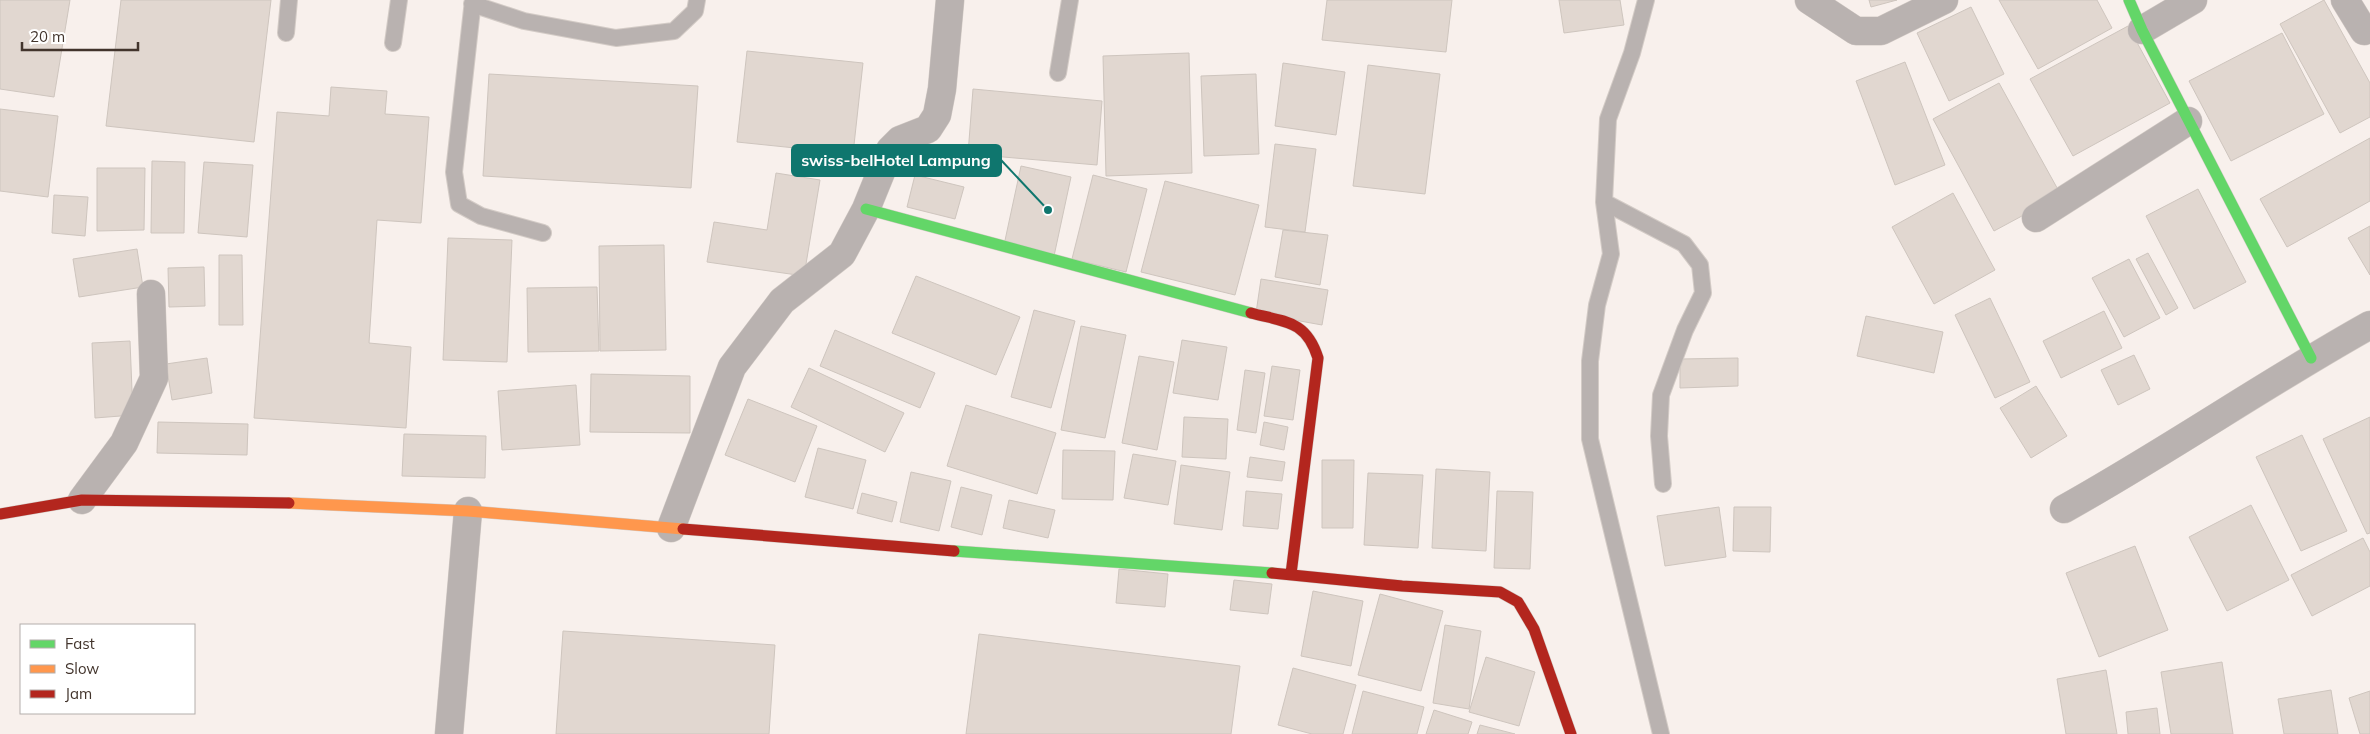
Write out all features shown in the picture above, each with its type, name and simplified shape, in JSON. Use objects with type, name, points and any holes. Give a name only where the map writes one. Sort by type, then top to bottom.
[{"type":"street","points":[[671,528],[732,367],[782,301],[842,254],[866,210],[890,150],[900,140],[928,129],[937,115],[942,89],[950,0]]},
{"type":"street","points":[[1809,0],[1856,31],[1881,30],[1944,0]]},
{"type":"street","points":[[2129,0],[2188,121],[2311,358]]},
{"type":"street","points":[[2142,30],[2193,0]]},
{"type":"street","points":[[2345,0],[2368,34]]},
{"type":"street","points":[[2036,218],[2188,121]]},
{"type":"street","points":[[866,210],[1299,326],[1313,342],[1318,358],[1291,574]]},
{"type":"street","points":[[82,500],[124,443],[154,378],[151,294]]},
{"type":"street","points":[[2064,509],[2113,482],[2311,358],[2370,325]]},
{"type":"street","points":[[0,514],[82,500],[283,503],[468,511],[1054,559],[1291,574],[1402,586],[1500,592],[1518,602],[1534,630],[1571,734]]},
{"type":"street","points":[[449,734],[468,511]]},
{"type":"lane","points":[[286,33],[289,0]]},
{"type":"lane","points":[[393,42],[399,0]]},
{"type":"lane","points":[[543,233],[482,216],[459,204],[454,172],[473,2],[524,21],[616,38],[674,31],[695,11],[697,0]]},
{"type":"lane","points":[[1058,73],[1070,0]]},
{"type":"lane","points":[[1646,0],[1632,53],[1608,119],[1604,202],[1611,254],[1597,305],[1590,361],[1590,440],[1661,734]]},
{"type":"lane","points":[[1604,202],[1684,244],[1700,265],[1703,293],[1685,330],[1661,395],[1659,436],[1663,484]]},
{"type":"building","points":[[0,0],[70,0],[54,97],[0,89]]},
{"type":"building","points":[[121,0],[271,0],[254,142],[106,126]]},
{"type":"building","points":[[1327,0],[1452,0],[1446,52],[1322,40]]},
{"type":"building","points":[[1559,0],[1620,0],[1624,25],[1564,33]]},
{"type":"building","points":[[1869,0],[1897,0],[1871,7]]},
{"type":"building","points":[[1999,0],[2097,0],[2112,28],[2038,69]]},
{"type":"building","points":[[2324,0],[2370,83],[2370,117],[2340,133],[2280,24]]},
{"type":"building","points":[[1971,7],[2004,74],[1949,101],[1917,33]]},
{"type":"building","points":[[2128,26],[2170,103],[2073,156],[2030,79]]},
{"type":"building","points":[[2282,33],[2324,114],[2231,161],[2189,81]]},
{"type":"building","points":[[747,51],[863,63],[853,154],[737,142]]},
{"type":"building","points":[[1189,53],[1192,173],[1106,176],[1103,56]]},
{"type":"building","points":[[1905,62],[1945,165],[1895,185],[1856,81]]},
{"type":"building","points":[[1283,63],[1345,72],[1336,135],[1275,126]]},
{"type":"building","points":[[1368,65],[1440,74],[1425,194],[1353,186]]},
{"type":"building","points":[[489,74],[698,86],[691,188],[483,176]]},
{"type":"building","points":[[1256,74],[1259,154],[1204,156],[1201,76]]},
{"type":"building","points":[[1999,83],[2061,195],[1994,231],[1933,119]]},
{"type":"building","points":[[331,87],[387,91],[385,114],[429,117],[421,223],[377,220],[369,343],[411,347],[406,428],[254,418],[277,112],[329,116]]},
{"type":"building","points":[[973,89],[1102,101],[1097,165],[968,154]]},
{"type":"building","points":[[0,109],[58,116],[48,197],[0,191]]},
{"type":"building","points":[[2370,138],[2370,201],[2287,247],[2260,199]]},
{"type":"building","points":[[1275,144],[1316,149],[1305,232],[1265,227]]},
{"type":"building","points":[[152,161],[185,162],[184,233],[151,233]]},
{"type":"building","points":[[204,162],[253,165],[247,237],[198,233]]},
{"type":"building","points":[[1021,166],[1071,177],[1054,256],[1004,245]]},
{"type":"building","points":[[97,168],[145,168],[144,230],[97,231]]},
{"type":"building","points":[[776,173],[820,180],[804,276],[707,262],[714,222],[767,230]]},
{"type":"building","points":[[915,175],[964,187],[955,219],[907,207]]},
{"type":"building","points":[[1093,175],[1147,189],[1126,272],[1072,259]]},
{"type":"building","points":[[1165,181],[1259,205],[1235,295],[1141,272]]},
{"type":"building","points":[[2198,189],[2246,282],[2194,309],[2146,216]]},
{"type":"building","points":[[1953,193],[1995,270],[1934,304],[1892,227]]},
{"type":"building","points":[[54,195],[88,197],[85,236],[52,233]]},
{"type":"building","points":[[2370,226],[2370,275],[2348,238]]},
{"type":"building","points":[[1283,230],[1328,235],[1320,285],[1275,277]]},
{"type":"building","points":[[448,238],[512,240],[507,362],[443,360]]},
{"type":"building","points":[[664,245],[666,350],[600,351],[599,246]]},
{"type":"building","points":[[137,249],[143,287],[79,297],[73,259]]},
{"type":"building","points":[[2148,253],[2178,308],[2166,315],[2136,259]]},
{"type":"building","points":[[219,255],[242,255],[243,325],[219,325]]},
{"type":"building","points":[[2129,259],[2160,318],[2124,337],[2092,278]]},
{"type":"building","points":[[204,267],[205,306],[169,307],[168,268]]},
{"type":"building","points":[[916,276],[1020,317],[996,375],[892,333]]},
{"type":"building","points":[[1261,279],[1328,290],[1322,325],[1256,313]]},
{"type":"building","points":[[597,287],[599,351],[528,352],[527,288]]},
{"type":"building","points":[[1990,298],[2030,382],[1995,398],[1955,315]]},
{"type":"building","points":[[1034,310],[1075,321],[1051,408],[1011,397]]},
{"type":"building","points":[[2104,311],[2122,348],[2061,378],[2043,341]]},
{"type":"building","points":[[1866,316],[1943,332],[1934,373],[1857,356]]},
{"type":"building","points":[[1081,326],[1126,335],[1105,438],[1061,430]]},
{"type":"building","points":[[835,330],[935,373],[920,408],[820,366]]},
{"type":"building","points":[[1182,340],[1227,347],[1218,400],[1173,393]]},
{"type":"building","points":[[130,341],[133,415],[95,418],[92,343]]},
{"type":"building","points":[[2134,355],[2150,389],[2118,405],[2101,370]]},
{"type":"building","points":[[1139,356],[1174,362],[1157,450],[1122,443]]},
{"type":"building","points":[[207,358],[212,393],[172,400],[166,364]]},
{"type":"building","points":[[1738,358],[1738,386],[1680,388],[1680,359]]},
{"type":"building","points":[[1272,366],[1300,370],[1293,420],[1264,416]]},
{"type":"building","points":[[809,368],[904,413],[885,452],[791,407]]},
{"type":"building","points":[[1245,370],[1265,373],[1256,433],[1237,430]]},
{"type":"building","points":[[591,374],[690,376],[690,433],[590,432]]},
{"type":"building","points":[[576,385],[580,445],[502,450],[498,391]]},
{"type":"building","points":[[2036,386],[2067,436],[2031,458],[2000,408]]},
{"type":"building","points":[[748,399],[817,426],[795,482],[725,455]]},
{"type":"building","points":[[966,405],[1056,433],[1037,494],[947,466]]},
{"type":"building","points":[[1184,417],[1228,419],[1226,459],[1182,457]]},
{"type":"building","points":[[2370,417],[2370,533],[2367,534],[2323,439]]},
{"type":"building","points":[[158,422],[248,424],[247,455],[157,453]]},
{"type":"building","points":[[1264,422],[1288,427],[1284,450],[1260,445]]},
{"type":"building","points":[[404,434],[486,436],[485,478],[402,476]]},
{"type":"building","points":[[2302,435],[2347,531],[2301,551],[2256,457]]},
{"type":"building","points":[[818,448],[866,460],[853,509],[805,497]]},
{"type":"building","points":[[1063,450],[1115,451],[1113,500],[1062,499]]},
{"type":"building","points":[[1133,454],[1176,461],[1168,505],[1124,498]]},
{"type":"building","points":[[1250,457],[1285,462],[1282,481],[1247,477]]},
{"type":"building","points":[[1322,460],[1354,460],[1353,528],[1322,528]]},
{"type":"building","points":[[1181,465],[1230,472],[1222,530],[1174,524]]},
{"type":"building","points":[[1436,469],[1490,472],[1486,551],[1432,548]]},
{"type":"building","points":[[911,472],[951,481],[939,531],[900,522]]},
{"type":"building","points":[[1368,473],[1423,475],[1418,548],[1364,545]]},
{"type":"building","points":[[961,487],[992,495],[982,535],[951,527]]},
{"type":"building","points":[[1246,491],[1282,494],[1278,529],[1243,526]]},
{"type":"building","points":[[1497,491],[1533,492],[1530,569],[1494,568]]},
{"type":"building","points":[[862,493],[897,502],[892,522],[857,513]]},
{"type":"building","points":[[1009,500],[1055,510],[1048,538],[1003,528]]},
{"type":"building","points":[[2251,505],[2289,580],[2227,611],[2189,537]]},
{"type":"building","points":[[1719,507],[1726,557],[1665,566],[1657,516]]},
{"type":"building","points":[[1734,507],[1771,507],[1770,552],[1733,551]]},
{"type":"building","points":[[2363,538],[2370,552],[2370,586],[2312,616],[2291,575]]},
{"type":"building","points":[[2135,546],[2168,630],[2099,657],[2066,573]]},
{"type":"building","points":[[1119,569],[1168,574],[1165,607],[1116,603]]},
{"type":"building","points":[[1234,580],[1272,584],[1268,614],[1230,610]]},
{"type":"building","points":[[1313,591],[1363,601],[1351,666],[1301,656]]},
{"type":"building","points":[[1380,594],[1443,611],[1421,691],[1358,675]]},
{"type":"building","points":[[1445,625],[1481,631],[1469,709],[1433,703]]},
{"type":"building","points":[[563,631],[775,645],[769,734],[556,734]]},
{"type":"building","points":[[979,634],[1240,666],[1231,734],[966,734]]},
{"type":"building","points":[[1486,657],[1535,672],[1519,726],[1469,712]]},
{"type":"building","points":[[2222,662],[2233,734],[2171,734],[2161,672]]},
{"type":"building","points":[[1293,668],[1356,685],[1343,734],[1312,734],[1278,725]]},
{"type":"building","points":[[2106,670],[2117,734],[2066,734],[2057,679]]},
{"type":"building","points":[[2331,690],[2338,734],[2284,734],[2278,699]]},
{"type":"building","points":[[1363,691],[1424,707],[1417,734],[1352,734]]},
{"type":"building","points":[[2370,691],[2370,734],[2360,734],[2349,698]]},
{"type":"building","points":[[2157,708],[2160,734],[2128,734],[2126,712]]},
{"type":"building","points":[[1434,710],[1472,722],[1468,734],[1426,734]]},
{"type":"building","points":[[1480,725],[1515,734],[1477,734]]},
{"type":"traffic: fast","points":[[2129,0],[2142,30],[2311,358]]},
{"type":"traffic: fast","points":[[866,209],[1251,313]]},
{"type":"traffic: fast","points":[[954,551],[1272,573]]},
{"type":"traffic: slow","points":[[289,503],[468,511],[683,529]]},
{"type":"traffic: jam","points":[[1251,313],[1284,321],[1300,329],[1307,336],[1318,358],[1291,574]]},
{"type":"traffic: jam","points":[[0,514],[82,500],[289,503]]},
{"type":"traffic: jam","points":[[683,529],[954,551]]},
{"type":"traffic: jam","points":[[1272,573],[1402,586],[1500,592],[1518,602],[1534,629],[1571,734]]},
{"type":"place","name":"swiss-belHotel Lampung","points":[[1048,210]]}]
